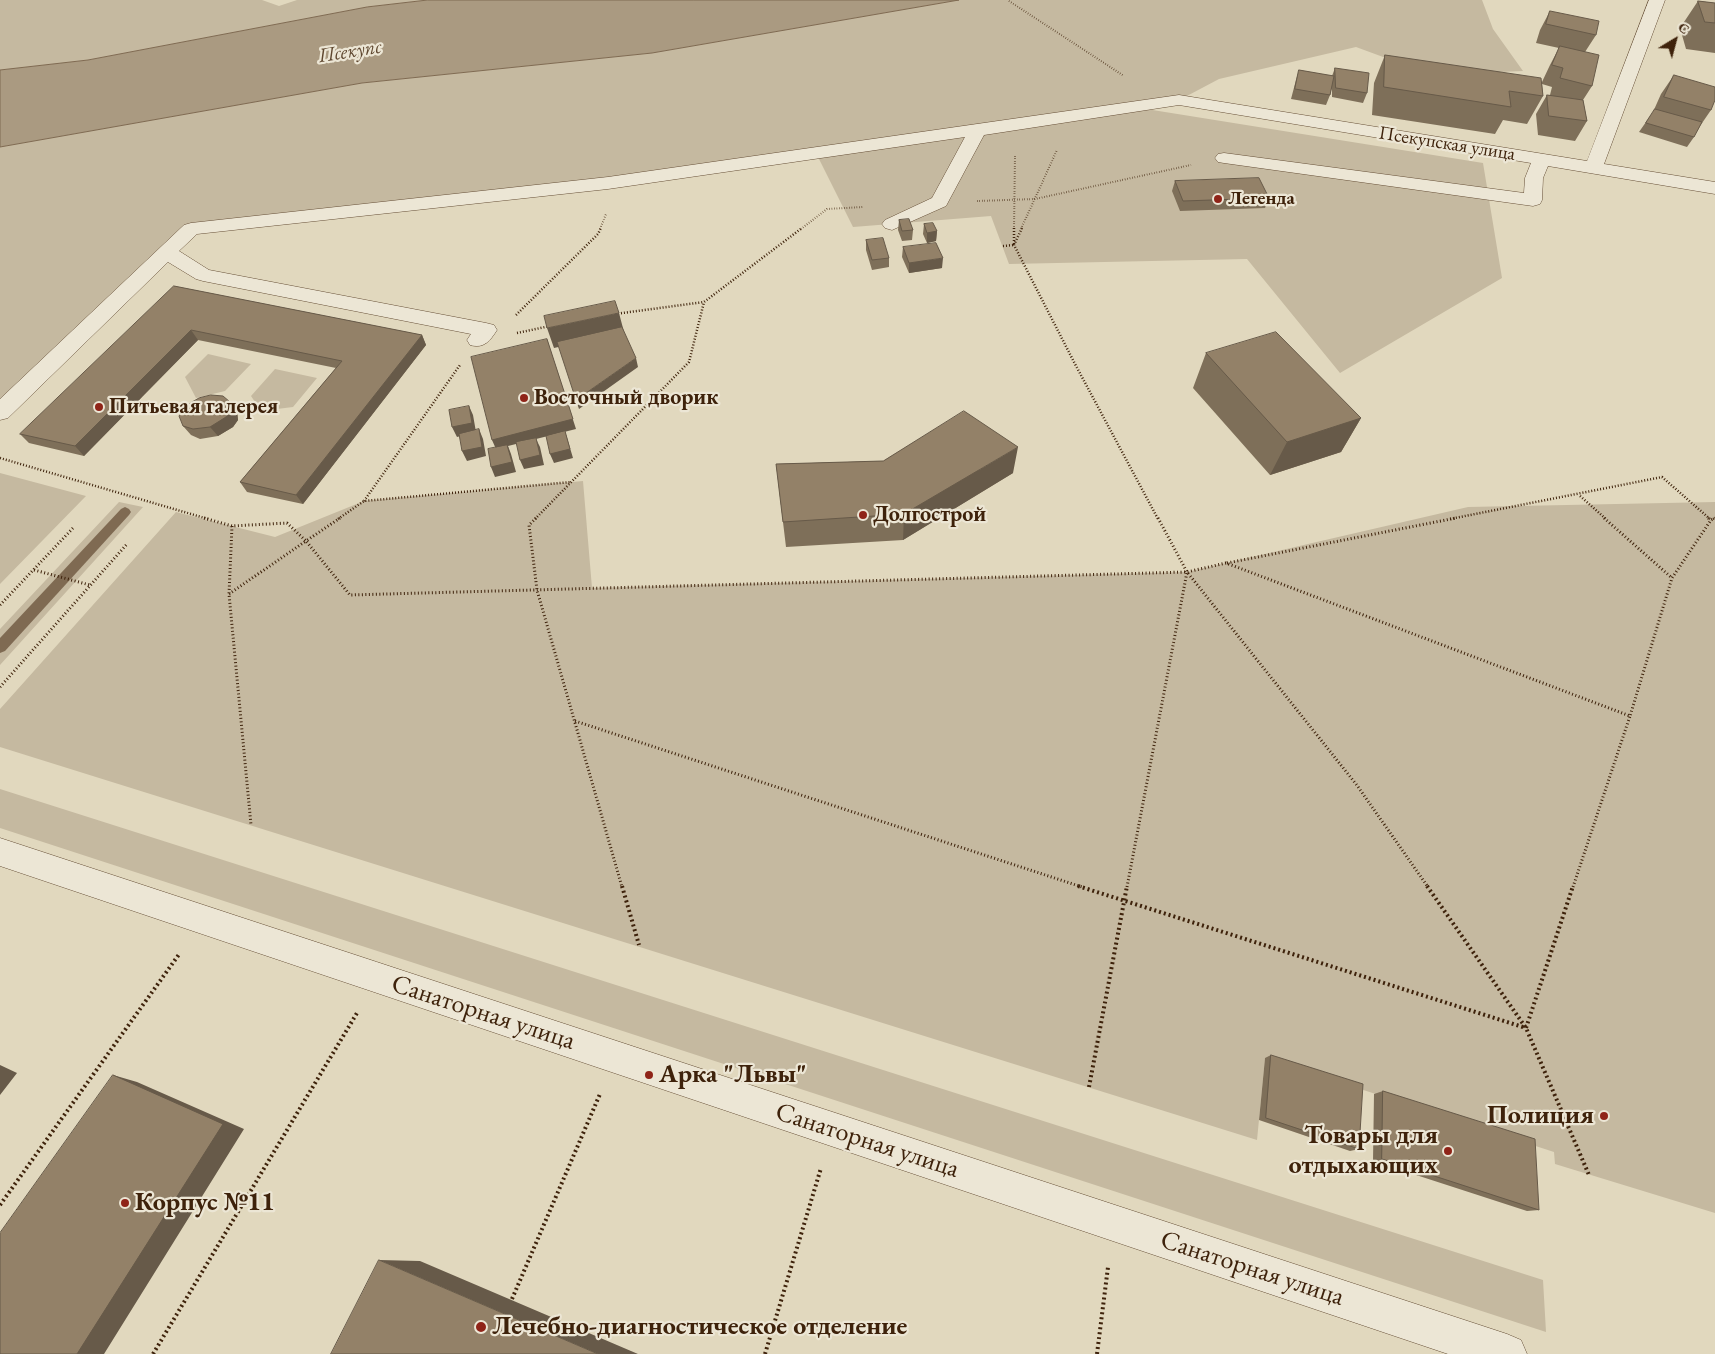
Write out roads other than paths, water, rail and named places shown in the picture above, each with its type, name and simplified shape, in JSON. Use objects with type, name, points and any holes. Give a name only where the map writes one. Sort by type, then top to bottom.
[{"type":"street","points":[[1594,167],[1656,0]]},
{"type":"street","name":"Псекупская улица","points":[[0,412],[191,229],[608,182],[1016,125],[1172,101],[1594,167],[1715,188]]},
{"type":"street","points":[[892,224],[939,202],[978,130]]},
{"type":"street","points":[[1224,158],[1311,168],[1533,200],[1534,178],[1541,160]]},
{"type":"street","points":[[167,252],[203,275],[486,330],[478,340]]},
{"type":"street","name":"Санаторная улица","points":[[0,852],[1507,1354]]},
{"type":"water","name":"Псекупс","points":[[428,0],[959,0],[652,53],[362,83],[0,147],[0,70],[88,60],[367,7]]},
{"type":"waterway","points":[[0,647],[125,512]]},
{"type":"place","name":"Легенда","points":[[1218,199]]},
{"type":"place","name":"Восточный дворик","points":[[524,398]]},
{"type":"place","name":"Питьевая галерея","points":[[99,407]]},
{"type":"place","name":"Долгострой","points":[[863,515]]},
{"type":"place","name":"Арка \"Львы\"","points":[[649,1075]]},
{"type":"place","name":"Полиция","points":[[1604,1116]]},
{"type":"place","name":"Товары для отдыхающих","points":[[1448,1151]]},
{"type":"place","name":"Корпус №11","points":[[125,1203]]},
{"type":"place","name":"Лечебно-диагностическое отделение","points":[[481,1327]]}]
